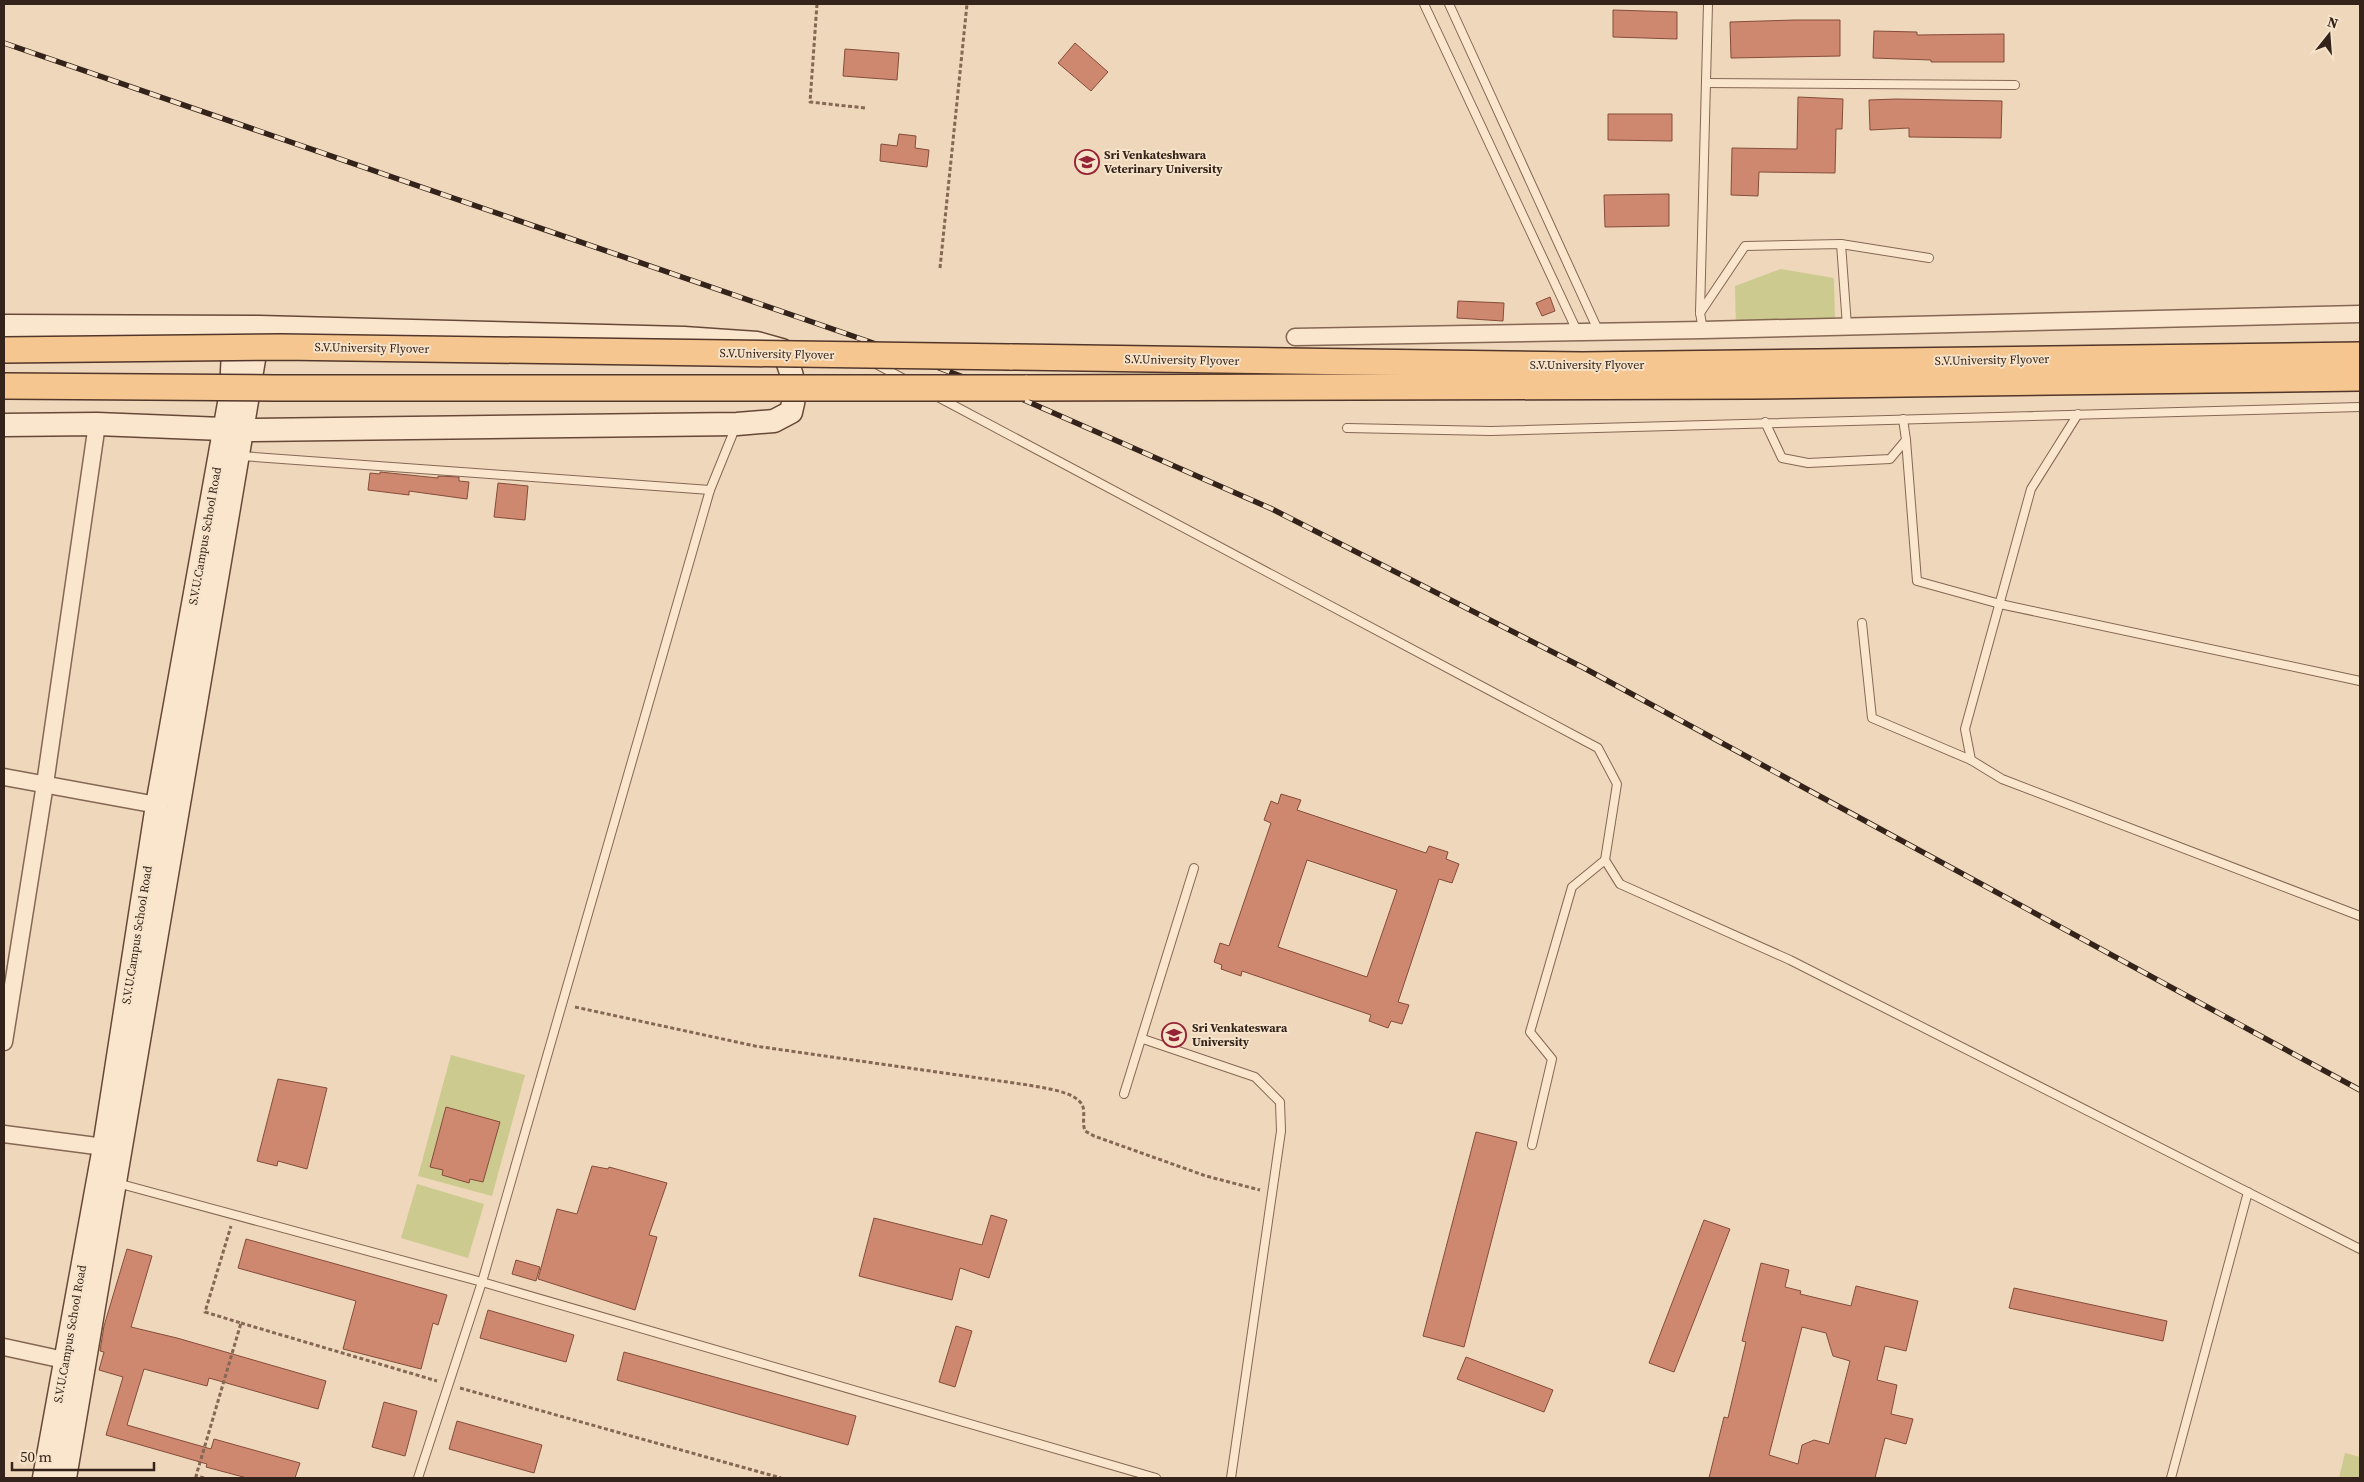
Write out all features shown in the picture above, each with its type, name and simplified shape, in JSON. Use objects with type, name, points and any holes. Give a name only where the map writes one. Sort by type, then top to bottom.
[{"type":"main road","name":"S.V.University Flyover","points":[[4,350],[281,347],[1582,366],[2360,355]]},
{"type":"main road","name":"S.V.University Flyover","points":[[4,386],[432,388],[1753,386],[2360,378]]},
{"type":"street","points":[[1295,336],[1598,330],[1703,330],[2360,314]]},
{"type":"street","points":[[4,326],[259,327],[684,338],[756,343],[782,350],[792,372],[795,398],[791,412],[774,422],[736,424],[233,430],[97,424],[4,425]]},
{"type":"street","points":[[234,327],[239,392]]},
{"type":"street","points":[[239,392],[259,327]]},
{"type":"street","name":"S.V.U.Campus School Road","points":[[44,1478],[104,1147],[157,805],[233,430],[239,392]]},
{"type":"street","points":[[4,1042],[46,784],[97,424]]},
{"type":"street","name":"S.V.U.Campus School Road","points":[[65,1478],[238,456],[233,430]]},
{"type":"street","points":[[4,777],[157,805]]},
{"type":"street","points":[[4,1134],[104,1147]]},
{"type":"street","points":[[4,1347],[64,1360]]},
{"type":"lane","points":[[1424,4],[1577,331]]},
{"type":"lane","points":[[1449,4],[1598,330]]},
{"type":"lane","points":[[1703,330],[1700,313],[1708,4]]},
{"type":"lane","points":[[1706,83],[2015,86]]},
{"type":"lane","points":[[1700,313],[1745,246],[1841,244],[1929,258]]},
{"type":"lane","points":[[1841,244],[1847,326]]},
{"type":"lane","points":[[782,350],[828,349],[860,355],[1598,748],[1617,784],[1606,860],[1620,884],[1790,960],[2360,1249]]},
{"type":"lane","points":[[1347,428],[1491,431],[2360,407]]},
{"type":"lane","points":[[1971,760],[1965,729],[2031,489],[2078,414]]},
{"type":"lane","points":[[1903,419],[1917,581],[2000,604],[2360,681]]},
{"type":"lane","points":[[1765,422],[1782,458],[1808,463],[1890,459],[1906,440]]},
{"type":"lane","points":[[418,1478],[482,1282],[710,490],[736,424]]},
{"type":"lane","points":[[238,456],[710,490]]},
{"type":"lane","points":[[1862,623],[1872,718],[1971,760],[2002,779],[2360,916]]},
{"type":"lane","points":[[1532,1145],[1552,1059],[1530,1032],[1572,886],[1606,860]]},
{"type":"lane","points":[[1124,1094],[1143,1039],[1194,868]]},
{"type":"lane","points":[[1143,1039],[1255,1077],[1280,1102],[1281,1131],[1231,1478]]},
{"type":"lane","points":[[115,1182],[482,1282],[1156,1478]]},
{"type":"lane","points":[[2171,1478],[2248,1192]]},
{"type":"path","points":[[817,4],[810,102],[865,108]]},
{"type":"path","points":[[940,268],[967,4]]},
{"type":"path","points":[[562,1004],[755,1046],[1028,1086],[1067,1094],[1078,1100],[1083,1107],[1085,1131],[1094,1136],[1206,1176],[1272,1193]]},
{"type":"path","points":[[234,1215],[205,1312],[449,1385],[781,1478]]},
{"type":"path","points":[[204,1478],[196,1476],[241,1323]]},
{"type":"shaded area","points":[[1781,269],[1834,278],[1835,323],[1736,326],[1735,286]]},
{"type":"shaded area","points":[[451,1055],[525,1075],[492,1196],[418,1176]]},
{"type":"shaded area","points":[[417,1184],[484,1204],[468,1258],[401,1238]]},
{"type":"shaded area","points":[[2345,1453],[2360,1457],[2360,1478],[2339,1478]]},
{"type":"building","points":[[1613,10],[1677,12],[1677,39],[1613,37]]},
{"type":"building","points":[[1840,20],[1840,56],[1731,58],[1730,22]]},
{"type":"building","points":[[1874,31],[1917,32],[1917,35],[2004,34],[2004,62],[1931,62],[1931,60],[1873,58]]},
{"type":"building","points":[[1075,43],[1108,72],[1091,91],[1058,63]]},
{"type":"building","points":[[845,49],[899,53],[897,80],[843,76]]},
{"type":"building","points":[[1798,97],[1843,99],[1842,129],[1836,129],[1835,173],[1759,172],[1758,196],[1731,195],[1732,148],[1797,149]]},
{"type":"building","points":[[1869,100],[2002,101],[2001,138],[1909,137],[1909,128],[1870,130]]},
{"type":"building","points":[[1608,114],[1672,114],[1672,141],[1608,140]]},
{"type":"building","points":[[899,134],[916,136],[915,148],[929,150],[927,167],[880,161],[881,144],[897,146]]},
{"type":"building","points":[[1669,194],[1669,226],[1605,227],[1604,195]]},
{"type":"building","points":[[1550,297],[1555,311],[1542,316],[1536,303]]},
{"type":"building","points":[[1458,301],[1504,303],[1503,321],[1457,318]]},
{"type":"building","points":[[380,472],[438,478],[438,476],[459,477],[459,481],[469,482],[467,499],[409,491],[409,495],[368,490],[370,473],[380,474]]},
{"type":"building","points":[[498,483],[528,486],[525,520],[494,517]]},
{"type":"building","points":[[1281,794],[1301,800],[1297,810],[1426,853],[1429,846],[1448,852],[1446,859],[1459,864],[1452,883],[1439,879],[1398,1002],[1409,1005],[1402,1024],[1391,1021],[1388,1028],[1369,1021],[1371,1015],[1242,971],[1241,976],[1221,969],[1222,965],[1214,962],[1220,943],[1229,946],[1271,823],[1264,820],[1271,801],[1278,804]],"holes":[[[1307,860],[1397,890],[1367,977],[1278,947]]]},
{"type":"building","points":[[278,1079],[327,1088],[307,1169],[278,1161],[277,1166],[257,1161]]},
{"type":"building","points":[[446,1107],[500,1122],[483,1182],[470,1179],[469,1183],[442,1175],[443,1170],[430,1167]]},
{"type":"building","points":[[1476,1132],[1517,1142],[1464,1347],[1423,1336]]},
{"type":"building","points":[[592,1166],[608,1169],[609,1167],[667,1183],[649,1235],[657,1237],[635,1310],[538,1279],[557,1209],[577,1214]]},
{"type":"building","points":[[991,1215],[1007,1220],[989,1278],[960,1268],[952,1300],[859,1276],[874,1218],[982,1245]]},
{"type":"building","points":[[1704,1220],[1730,1229],[1674,1372],[1649,1363]]},
{"type":"building","points":[[246,1239],[447,1295],[438,1325],[433,1323],[421,1369],[343,1349],[356,1301],[238,1268]]},
{"type":"building","points":[[127,1249],[152,1256],[131,1327],[177,1338],[326,1381],[318,1409],[209,1378],[207,1386],[144,1369],[127,1425],[211,1449],[214,1439],[300,1463],[295,1478],[247,1478],[206,1467],[207,1464],[106,1435],[123,1377],[99,1370],[104,1352],[100,1351],[104,1326]]},
{"type":"building","points":[[516,1260],[540,1267],[536,1281],[512,1274]]},
{"type":"building","points":[[1761,1263],[1789,1270],[1785,1287],[1801,1291],[1800,1294],[1851,1306],[1856,1286],[1918,1301],[1906,1351],[1885,1346],[1877,1380],[1897,1385],[1891,1414],[1913,1419],[1906,1444],[1885,1438],[1875,1478],[1709,1478],[1724,1417],[1728,1418],[1746,1342],[1742,1341]],"holes":[[[1802,1327],[1826,1333],[1833,1356],[1850,1361],[1829,1444],[1814,1440],[1802,1445],[1798,1464],[1769,1455]]]},
{"type":"building","points":[[2014,1288],[2167,1321],[2163,1341],[2009,1308]]},
{"type":"building","points":[[488,1310],[574,1335],[566,1362],[480,1338]]},
{"type":"building","points":[[956,1326],[972,1331],[955,1387],[939,1382]]},
{"type":"building","points":[[624,1352],[856,1416],[848,1445],[617,1380]]},
{"type":"building","points":[[1466,1357],[1553,1390],[1544,1412],[1457,1379]]},
{"type":"building","points":[[384,1402],[417,1411],[405,1456],[372,1447]]},
{"type":"building","points":[[457,1421],[542,1445],[534,1473],[449,1449]]},
{"type":"railway","points":[[4,43],[876,344],[1024,400],[1272,509],[1584,668],[2360,1090]]},
{"type":"place","name":"Sri Venkateshwara Veterinary University","points":[[1087,162]]},
{"type":"place","name":"Sri Venkateswara University","points":[[1174,1035]]}]
